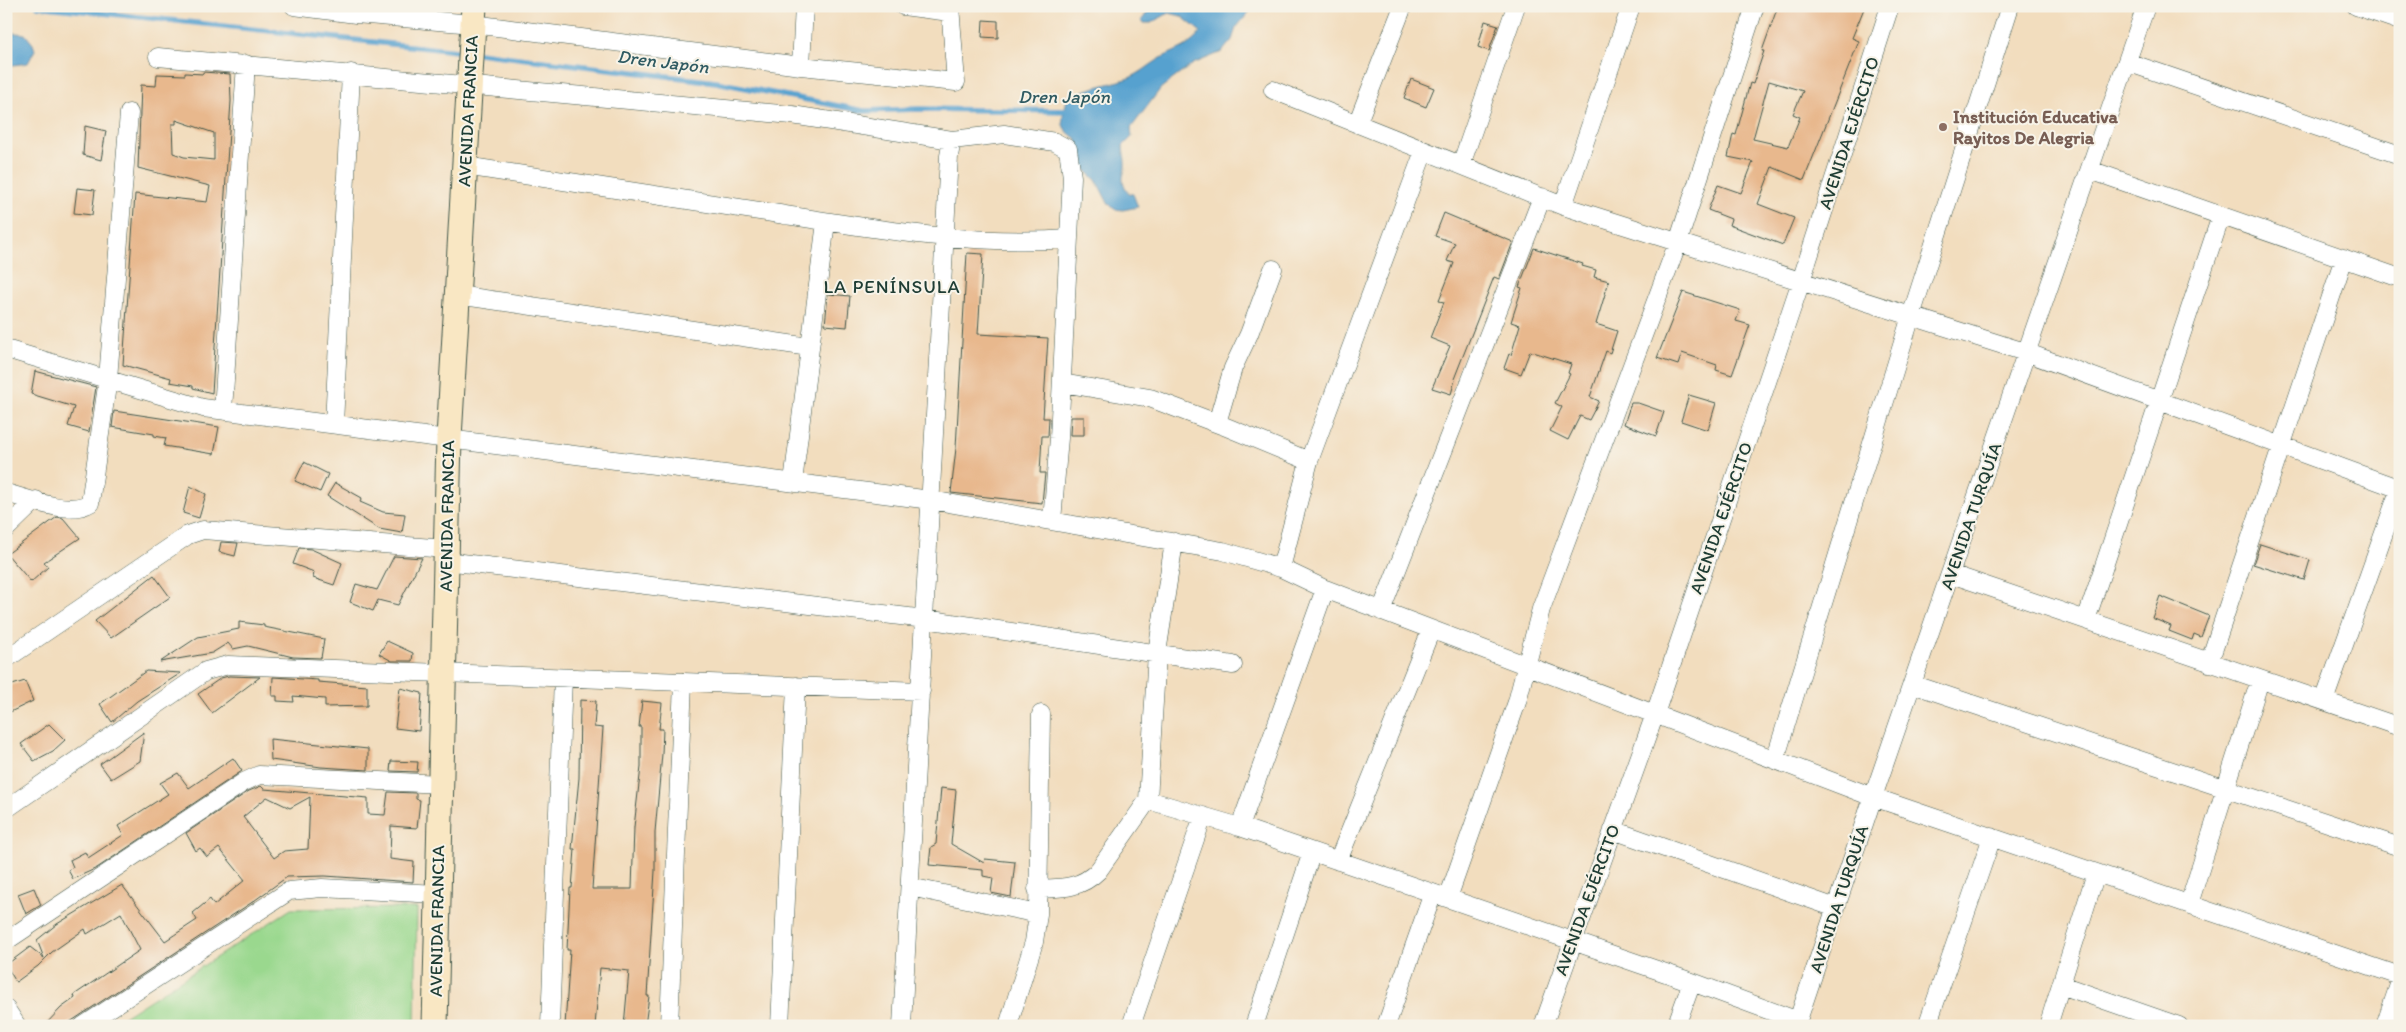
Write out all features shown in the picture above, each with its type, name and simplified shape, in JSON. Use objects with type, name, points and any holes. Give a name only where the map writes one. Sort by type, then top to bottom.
[{"type":"street","points":[[294,6],[473,21],[801,66],[956,82],[950,9],[904,6]]},
{"type":"street","points":[[801,66],[804,6]]},
{"type":"street","points":[[1357,124],[1403,6]]},
{"type":"street","points":[[1461,165],[1516,6]]},
{"type":"street","points":[[1563,206],[1631,6]]},
{"type":"street","points":[[1386,1026],[1518,702],[1541,609],[1678,242],[1755,6]]},
{"type":"street","name":"AVENIDA EJÉRCITO","points":[[1543,1026],[1655,714],[1801,281],[1890,6]]},
{"type":"street","points":[[1775,760],[1911,316],[2010,6]]},
{"type":"street","name":"AVENIDA TURQUÍA","points":[[1797,1023],[2146,6]]},
{"type":"street","points":[[2356,6],[2398,16]]},
{"type":"street","name":"AVENIDA FRANCIA","points":[[435,1026],[449,438],[473,21]]},
{"type":"street","points":[[158,57],[350,73],[470,78],[792,115],[952,140],[1004,134],[1055,142],[1068,149],[1072,177],[1062,383],[1052,521]]},
{"type":"street","points":[[2127,62],[2400,155]]},
{"type":"street","points":[[223,410],[246,64]]},
{"type":"street","points":[[334,424],[350,73]]},
{"type":"street","points":[[1273,90],[1563,206],[2028,353],[2400,489],[2324,702]]},
{"type":"street","points":[[6,493],[67,509],[83,508],[90,503],[108,379],[129,113]]},
{"type":"street","points":[[902,1026],[926,619],[949,156],[952,140]]},
{"type":"street","points":[[1281,568],[1309,461],[1424,151]]},
{"type":"street","points":[[465,166],[826,222],[945,237],[1026,242],[1069,239]]},
{"type":"street","points":[[2090,170],[2400,278]]},
{"type":"street","points":[[1381,611],[1542,197]]},
{"type":"street","points":[[2086,620],[2221,216]]},
{"type":"street","points":[[793,482],[826,222]]},
{"type":"street","points":[[2209,662],[2344,258]]},
{"type":"street","points":[[1216,423],[1233,368],[1249,334],[1273,269]]},
{"type":"street","points":[[457,295],[809,347]]},
{"type":"street","points":[[6,349],[203,408],[931,500],[1223,551],[1281,568],[1325,589],[1381,611],[1873,797],[2400,976]]},
{"type":"street","points":[[1062,383],[1150,398],[1309,461]]},
{"type":"street","points":[[6,529],[36,500]]},
{"type":"street","points":[[6,659],[188,535],[203,530],[446,555],[926,619],[1233,665]]},
{"type":"street","points":[[1037,889],[1072,888],[1089,880],[1098,871],[1148,800],[1157,653],[1174,542]]},
{"type":"street","points":[[1951,574],[2400,728]]},
{"type":"street","points":[[1240,827],[1325,589]]},
{"type":"street","points":[[1338,861],[1431,630]]},
{"type":"street","points":[[6,809],[206,671],[228,665],[921,691]]},
{"type":"street","points":[[550,1026],[563,678]]},
{"type":"street","points":[[2189,904],[2260,680]]},
{"type":"street","points":[[668,1026],[683,682]]},
{"type":"street","points":[[1912,684],[2400,847]]},
{"type":"street","points":[[780,1026],[796,686]]},
{"type":"street","points":[[1008,1026],[1034,942],[1038,914],[1041,714]]},
{"type":"street","points":[[6,941],[244,782],[259,775],[441,784]]},
{"type":"street","points":[[1148,800],[1240,827],[1692,982],[1797,1023]]},
{"type":"street","points":[[1131,1026],[1203,816]]},
{"type":"street","points":[[1613,830],[1836,908]]},
{"type":"street","points":[[1927,1026],[1992,838]]},
{"type":"street","points":[[1254,1026],[1312,852]]},
{"type":"street","points":[[2048,1026],[2096,873]]},
{"type":"street","points":[[910,887],[1038,914]]},
{"type":"street","points":[[83,1026],[289,891],[322,888],[438,894]]},
{"type":"street","points":[[1676,1026],[1692,982]]},
{"type":"street","points":[[2385,1026],[2400,982]]},
{"type":"street","points":[[2061,985],[2179,1026]]},
{"type":"street","points":[[6,1009],[17,1026]]},
{"type":"green space","points":[[417,908],[415,1026],[110,1026],[291,909]]},
{"type":"water","points":[[1152,6],[1254,6],[1236,28],[1232,40],[1222,52],[1193,64],[1161,88],[1131,128],[1132,137],[1123,146],[1125,167],[1123,183],[1128,193],[1133,194],[1138,207],[1123,210],[1114,209],[1108,203],[1096,180],[1078,164],[1075,155],[1077,139],[1066,130],[1063,117],[1067,99],[1088,89],[1131,77],[1163,57],[1179,50],[1201,32],[1181,16],[1169,13],[1151,23],[1144,23],[1141,21]]},
{"type":"water","points":[[6,32],[25,34],[33,44],[35,50],[28,63],[6,66]]},
{"type":"building","points":[[1778,6],[1865,6],[1852,38],[1859,41],[1804,180],[1772,167],[1758,204],[1794,218],[1783,245],[1729,225],[1731,219],[1708,210],[1718,185],[1741,193],[1753,162],[1728,157],[1733,134],[1736,135],[1750,83],[1753,84],[1764,51],[1762,51]],"holes":[[[1769,81],[1803,91],[1793,114],[1800,117],[1788,147],[1753,139]]]},
{"type":"building","points":[[983,20],[998,21],[998,38],[982,37]]},
{"type":"building","points":[[1485,21],[1498,25],[1489,51],[1478,47]]},
{"type":"building","points":[[203,72],[230,74],[231,101],[212,393],[193,388],[193,386],[170,382],[171,378],[123,365],[135,194],[207,202],[210,186],[138,168],[141,85],[156,86],[157,74],[203,74]],"holes":[[[176,120],[214,133],[214,160],[184,157],[173,153],[172,124],[176,124]]]},
{"type":"building","points":[[1411,79],[1434,88],[1426,107],[1404,98]]},
{"type":"building","points":[[85,126],[106,131],[101,160],[83,155]]},
{"type":"building","points":[[77,188],[95,190],[92,215],[74,213]]},
{"type":"building","points":[[1444,213],[1513,242],[1499,279],[1494,277],[1454,379],[1451,394],[1432,388],[1450,346],[1430,338],[1444,302],[1439,301],[1454,263],[1447,261],[1455,243],[1435,236]]},
{"type":"building","points":[[1534,248],[1583,264],[1582,266],[1596,270],[1594,277],[1609,281],[1596,324],[1617,331],[1610,353],[1606,351],[1590,397],[1599,401],[1589,420],[1580,416],[1568,440],[1550,431],[1562,407],[1555,403],[1570,374],[1568,373],[1571,364],[1530,351],[1521,374],[1504,368],[1509,354],[1511,355],[1520,325],[1511,322],[1522,288],[1519,287]]},
{"type":"building","points":[[967,253],[983,254],[978,334],[1048,338],[1043,418],[1049,418],[1048,436],[1042,436],[1040,473],[1045,473],[1042,503],[951,493],[956,448]]},
{"type":"building","points":[[1683,292],[1740,310],[1736,321],[1750,325],[1732,375],[1716,370],[1717,365],[1682,353],[1678,365],[1657,358]]},
{"type":"building","points":[[828,294],[850,296],[847,327],[825,325]]},
{"type":"building","points":[[35,371],[96,387],[89,432],[68,426],[74,407],[31,394]]},
{"type":"building","points":[[1689,395],[1716,403],[1708,430],[1681,421]]},
{"type":"building","points":[[1631,403],[1638,403],[1664,412],[1656,436],[1624,424]]},
{"type":"building","points":[[114,411],[219,427],[214,454],[164,446],[166,438],[154,436],[154,434],[112,427]]},
{"type":"building","points":[[1071,417],[1084,417],[1084,435],[1070,435]]},
{"type":"building","points":[[304,462],[328,474],[320,492],[295,481]]},
{"type":"building","points":[[335,483],[362,498],[360,502],[383,512],[405,514],[402,533],[379,529],[327,496]]},
{"type":"building","points":[[190,486],[206,494],[199,518],[183,513]]},
{"type":"building","points":[[57,517],[63,518],[80,538],[44,562],[48,567],[31,582],[7,554]]},
{"type":"building","points":[[221,542],[238,543],[235,556],[219,552]]},
{"type":"building","points":[[2260,544],[2310,560],[2304,580],[2253,564]]},
{"type":"building","points":[[299,548],[311,549],[342,563],[334,585],[313,578],[314,572],[293,564]]},
{"type":"building","points":[[394,556],[422,558],[398,605],[378,600],[373,611],[350,602],[356,584],[377,590]]},
{"type":"building","points":[[154,575],[170,597],[111,638],[95,621]]},
{"type":"building","points":[[2160,596],[2209,616],[2201,637],[2194,634],[2192,640],[2169,631],[2171,626],[2152,618]]},
{"type":"building","points":[[239,622],[264,625],[264,627],[324,639],[321,658],[293,657],[248,646],[233,649],[228,643],[212,653],[160,662],[198,637],[239,629]]},
{"type":"building","points":[[387,641],[413,653],[412,661],[392,661],[379,654]]},
{"type":"building","points":[[146,671],[181,673],[137,701],[112,722],[100,704]]},
{"type":"building","points":[[229,676],[260,677],[212,713],[198,694],[221,678]]},
{"type":"building","points":[[273,677],[367,686],[367,706],[325,707],[325,699],[293,696],[294,702],[277,701],[277,696],[272,696]]},
{"type":"building","points":[[25,681],[33,701],[6,714],[6,687]]},
{"type":"building","points":[[400,688],[422,693],[419,731],[395,728]]},
{"type":"building","points":[[580,700],[596,701],[594,727],[603,728],[592,889],[632,889],[634,827],[641,767],[641,727],[639,727],[642,701],[662,703],[659,729],[663,729],[662,754],[655,832],[655,871],[647,996],[649,996],[645,1026],[624,1026],[629,971],[600,968],[595,1026],[565,1026],[570,950],[567,950],[570,888],[572,888],[575,849],[572,849],[579,778]]},
{"type":"building","points":[[49,724],[65,740],[53,751],[34,761],[21,744]]},
{"type":"building","points":[[144,732],[140,761],[111,779],[100,764]]},
{"type":"building","points":[[270,739],[368,749],[368,770],[321,767],[271,760]]},
{"type":"building","points":[[233,758],[242,771],[97,868],[73,879],[68,870],[73,867],[70,860],[85,852],[88,858],[123,835],[118,826],[168,794],[160,783],[178,773],[189,788]]},
{"type":"building","points":[[391,761],[418,762],[417,772],[390,771]]},
{"type":"building","points":[[261,786],[264,789],[368,798],[368,814],[385,815],[388,792],[416,793],[416,799],[420,800],[417,828],[391,826],[390,859],[414,862],[413,882],[325,876],[287,877],[251,903],[64,1026],[44,1026],[61,1008],[75,998],[74,995],[140,950],[121,913],[87,934],[85,929],[52,952],[38,966],[16,982],[6,965],[30,947],[44,958],[37,940],[57,924],[122,885],[165,941],[197,920],[193,913],[210,899],[214,905],[245,880],[219,848],[207,857],[200,848],[196,851],[186,833],[249,791]],"holes":[[[267,797],[290,808],[310,797],[308,849],[284,851],[274,858],[243,817]]]},
{"type":"building","points":[[941,788],[956,790],[951,844],[984,863],[985,859],[1015,862],[1011,897],[991,893],[993,878],[983,876],[983,870],[929,865],[931,847],[936,844]]},
{"type":"building","points":[[34,888],[41,905],[26,914],[18,894]]},
{"type":"waterway","name":"Dren Japón","points":[[38,6],[466,52]]},
{"type":"waterway","name":"Dren Japón","points":[[478,53],[716,82],[864,111],[918,109],[1072,111]]},
{"type":"place","name":"Institución Educativa Rayitos De Alegria","points":[[1943,127]]},
{"type":"district","name":"LA PENÍNSULA","points":[[892,286]]}]
